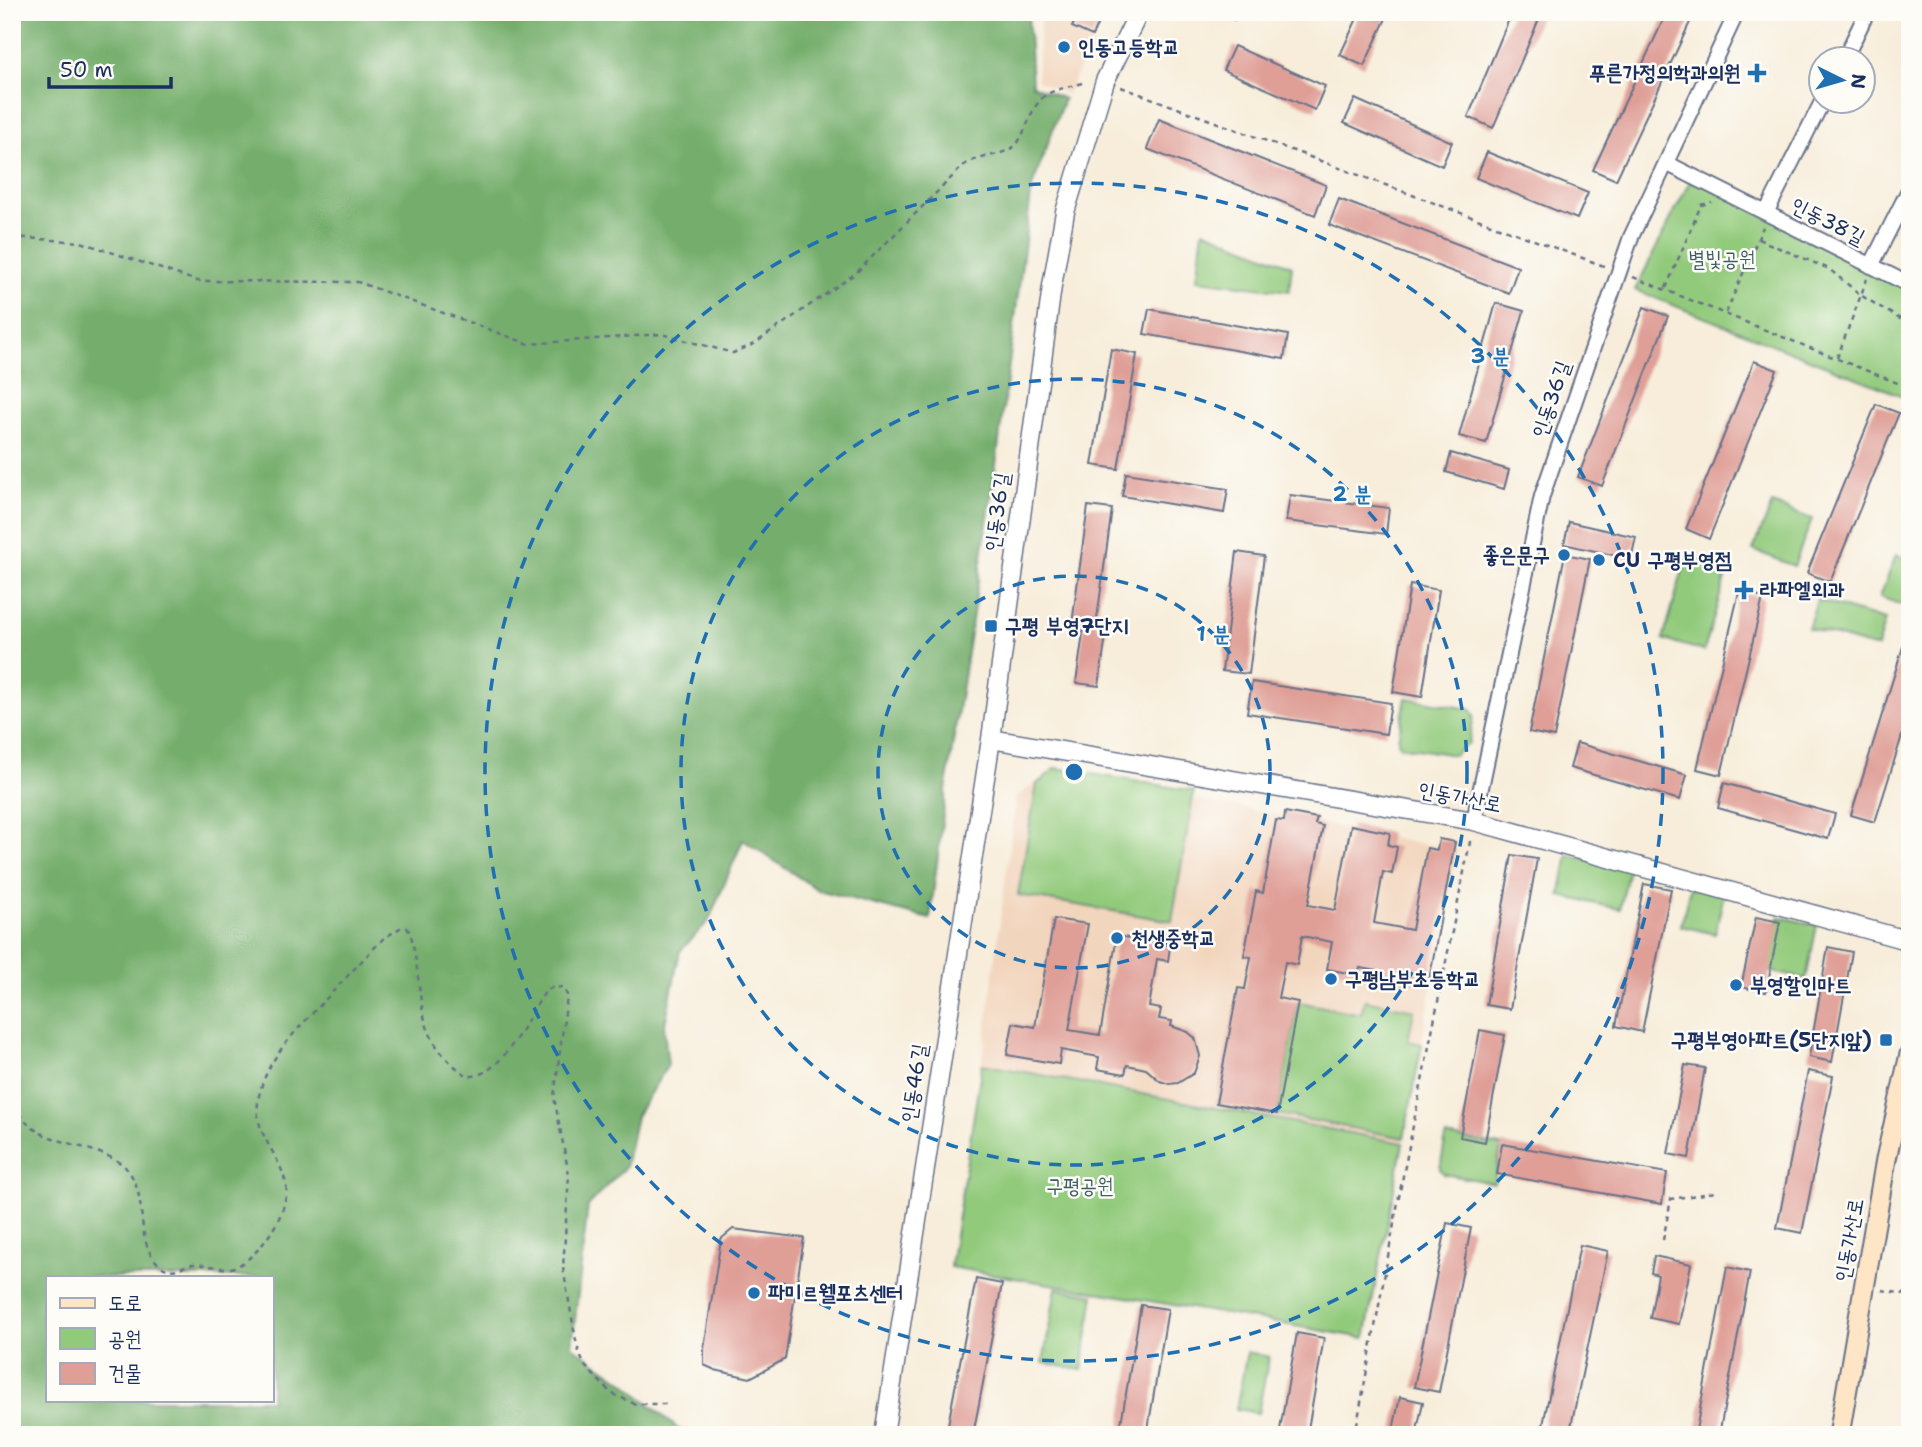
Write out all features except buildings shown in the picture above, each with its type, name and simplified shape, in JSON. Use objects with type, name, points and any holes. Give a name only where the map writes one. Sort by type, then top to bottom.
[{"type":"main road","name":"인동가산로","points":[[1839,1435],[1886,1159],[1910,1054]]},
{"type":"street","name":"인동36길","points":[[992,739],[1052,286],[1065,212],[1105,81],[1139,12]]},
{"type":"street","name":"인동36길","points":[[1474,821],[1542,496],[1631,237],[1737,12]]},
{"type":"street","points":[[1851,46],[1867,12]]},
{"type":"street","name":"인동38길","points":[[1765,218],[1815,116]]},
{"type":"street","name":"인동38길","points":[[1666,163],[1765,218],[1910,285]]},
{"type":"street","name":"인동38길","points":[[1871,266],[1910,188]]},
{"type":"street","name":"인동가산로","points":[[992,739],[1474,821],[1910,941]]},
{"type":"street","name":"인동46길","points":[[884,1435],[992,739]]},
{"type":"path","points":[[1105,81],[1666,288],[1908,388],[1910,380]]},
{"type":"path","points":[[12,237],[81,242],[197,281],[358,282],[529,344],[661,334],[733,353],[754,344],[856,273],[964,165],[976,158],[1004,151],[1015,145],[1023,135],[1034,105],[1040,97],[1082,83]]},
{"type":"path","points":[[1666,288],[1701,205],[1717,201]]},
{"type":"path","points":[[1726,313],[1765,218]]},
{"type":"path","points":[[1758,239],[1829,269],[1862,296],[1910,324]]},
{"type":"path","points":[[1837,359],[1871,266]]},
{"type":"path","points":[[12,706],[22,722],[12,741]]},
{"type":"path","points":[[1355,1435],[1401,1186],[1474,821]]},
{"type":"path","points":[[12,1106],[39,1132],[112,1159],[127,1168],[140,1192],[143,1232],[151,1254],[166,1270],[177,1271],[193,1264],[230,1268],[247,1259],[267,1240],[285,1197],[286,1187],[282,1174],[261,1130],[259,1102],[263,1082],[291,1037],[383,939],[400,928],[407,928],[410,932],[428,1032],[444,1055],[468,1076],[482,1073],[506,1054],[546,991],[563,987],[567,995],[554,1097],[569,1175],[564,1268],[577,1346],[584,1365],[611,1393],[635,1404],[667,1404]]},
{"type":"path","points":[[1663,1240],[1671,1199],[1716,1192]]},
{"type":"path","points":[[1865,1286],[1910,1295]]},
{"type":"shaded area","name":"인동고등학교","points":[[1041,12],[1106,12],[1067,94],[1037,81]]},
{"type":"shaded area","points":[[1048,773],[1260,811],[1457,851],[1403,1143],[982,1064],[1016,797]]},
{"type":"green space","points":[[12,12],[1028,12],[1032,85],[1064,99],[1032,187],[995,472],[948,775],[930,919],[818,890],[743,840],[708,922],[680,951],[664,1029],[668,1065],[636,1116],[625,1167],[588,1206],[572,1346],[624,1382],[678,1429],[698,1435],[12,1435]]},
{"type":"green space","name":"별빛공원","points":[[1692,177],[1910,279],[1910,399],[1635,290]]},
{"type":"green space","points":[[1203,230],[1292,266],[1289,291],[1197,280]]},
{"type":"green space","points":[[1772,504],[1812,519],[1794,566],[1753,550]]},
{"type":"green space","points":[[1896,555],[1910,560],[1910,608],[1880,597]]},
{"type":"green space","points":[[1687,556],[1728,568],[1704,651],[1663,639]]},
{"type":"green space","points":[[1817,600],[1885,620],[1877,648],[1808,628]]},
{"type":"green space","points":[[1406,698],[1470,709],[1474,716],[1469,743],[1454,755],[1400,746],[1398,740]]},
{"type":"green space","points":[[1056,768],[1194,791],[1172,921],[1018,895],[1037,784]]},
{"type":"green space","points":[[1568,855],[1629,868],[1620,909],[1560,896]]},
{"type":"green space","points":[[1690,887],[1724,894],[1715,934],[1681,926]]},
{"type":"green space","points":[[1779,917],[1817,925],[1806,979],[1768,971]]},
{"type":"green space","points":[[1365,1000],[1414,1010],[1408,1041],[1422,1044],[1404,1138],[1277,1114],[1298,1002],[1361,1014]]},
{"type":"green space","name":"구평공원","points":[[982,1064],[1403,1143],[1365,1338],[950,1267]]},
{"type":"green space","points":[[1446,1136],[1501,1146],[1494,1183],[1444,1174],[1440,1169]]},
{"type":"green space","points":[[1056,1288],[1094,1295],[1082,1370],[1043,1363]]},
{"type":"green space","points":[[1247,1352],[1269,1357],[1258,1413],[1236,1409]]},
{"type":"place","name":"인동고등학교","points":[[1064,47]]},
{"type":"place","name":"푸른가정의학과의원","points":[[1757,73]]},
{"type":"place","name":"좋은문구","points":[[1564,555]]},
{"type":"place","name":"CU 구평부영점","points":[[1599,560]]},
{"type":"place","name":"라파엘외과","points":[[1744,590]]},
{"type":"place","name":"구평 부영7단지","points":[[991,626]]},
{"type":"place","name":"천생중학교","points":[[1117,938]]},
{"type":"place","name":"구평남부초등학교","points":[[1331,979]]},
{"type":"place","name":"부영할인마트","points":[[1736,985]]},
{"type":"place","name":"구평부영아파트(5단지앞)","points":[[1886,1040]]},
{"type":"place","name":"파미르웰포츠센터","points":[[754,1293]]}]
